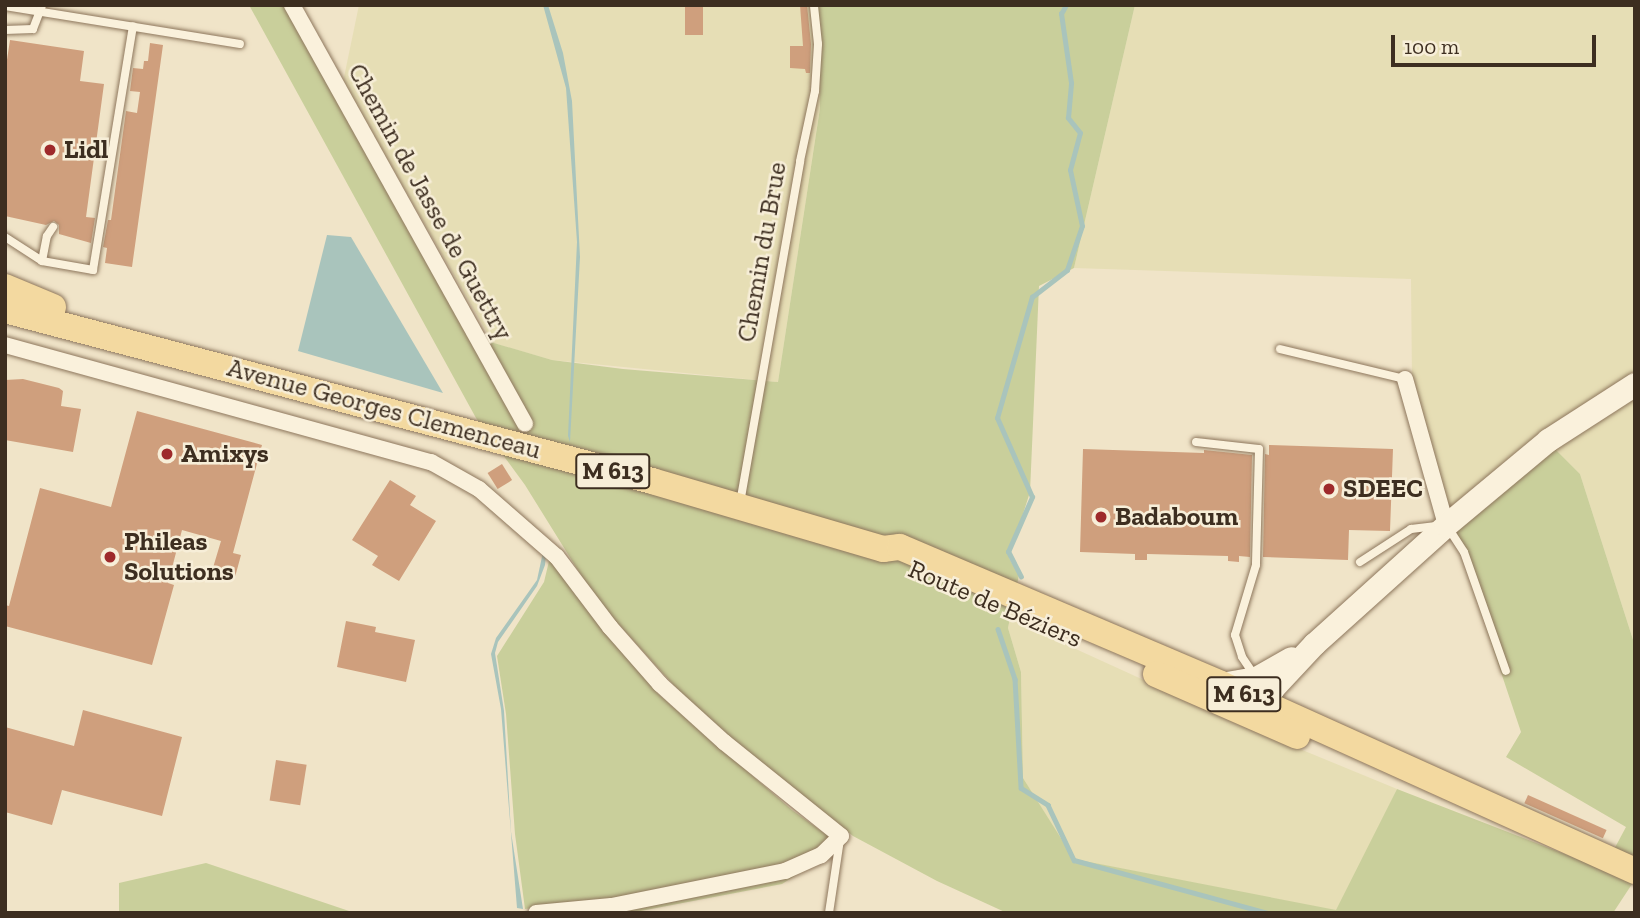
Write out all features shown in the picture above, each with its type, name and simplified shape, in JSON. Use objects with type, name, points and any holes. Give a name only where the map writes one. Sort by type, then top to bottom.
[{"type":"main road","name":"M 613","points":[[5,287],[71,313],[234,361],[341,398]]},
{"type":"main road","name":"Avenue Georges Clemenceau","points":[[5,310],[739,506],[883,549]]},
{"type":"main road","name":"Route de Béziers","points":[[883,549],[900,547],[1221,684],[1261,695],[1404,780],[1472,800]]},
{"type":"main road","name":"Route de Béziers","points":[[883,549],[891,559],[1261,695],[1332,734],[1472,800],[1632,870]]},
{"type":"street","name":"Chemin de Jasse de Guettry","points":[[292,5],[525,422]]},
{"type":"street","points":[[5,345],[431,462],[479,489],[557,558],[610,627],[660,684],[841,836],[821,855],[785,870],[612,909],[536,913]]},
{"type":"street","points":[[1405,379],[1446,525]]},
{"type":"street","points":[[1261,695],[1446,525],[1548,440],[1635,384]]},
{"type":"street","points":[[1314,644],[1287,681],[1288,694],[1293,704],[1332,734]]},
{"type":"lane","name":"Chemin du Brue","points":[[739,506],[797,174],[815,91],[818,44],[814,5]]},
{"type":"lane","points":[[5,6],[42,8],[240,44]]},
{"type":"lane","points":[[5,30],[33,29],[42,8]]},
{"type":"lane","points":[[5,237],[42,261],[89,271],[95,265],[133,26]]},
{"type":"lane","points":[[42,261],[47,236],[52,227]]},
{"type":"lane","points":[[1279,349],[1405,379]]},
{"type":"lane","points":[[1196,442],[1259,449],[1256,565],[1235,635],[1242,657],[1261,695]]},
{"type":"lane","points":[[1360,562],[1411,529],[1446,525],[1464,552],[1506,671]]},
{"type":"lane","points":[[829,913],[841,836]]},
{"type":"shaded area","points":[[359,5],[817,5],[820,108],[778,382],[552,360],[493,343],[343,82]]},
{"type":"shaded area","points":[[1135,5],[1635,5],[1635,375],[1440,519],[1412,381],[1411,279],[1074,268]]},
{"type":"shaded area","points":[[1635,392],[1635,646],[1580,474],[1552,446]]},
{"type":"shaded area","points":[[1010,619],[1249,728],[1397,789],[1337,911],[1073,859],[1023,778],[1021,672],[1008,628]]},
{"type":"green space","points":[[249,5],[287,5],[470,336],[552,360],[778,382],[820,108],[817,5],[1135,5],[1074,268],[1039,286],[1030,492],[1009,558],[1019,575],[1008,628],[1021,672],[1023,778],[1074,859],[1336,910],[1397,789],[1634,881],[1613,913],[1007,913],[937,881],[853,836],[749,754],[689,702],[612,617],[584,580],[525,485],[476,418]]},
{"type":"green space","points":[[1552,446],[1580,474],[1635,646],[1635,863],[1611,855],[1626,827],[1506,757],[1521,732],[1453,529]]},
{"type":"green space","points":[[550,557],[656,692],[792,810],[842,846],[782,884],[630,913],[597,913],[586,902],[525,909],[515,834],[506,714],[497,656],[544,582]]},
{"type":"green space","points":[[206,863],[355,913],[119,913],[119,883]]},
{"type":"water","points":[[543,5],[548,5],[563,53],[572,101],[580,257],[570,442],[568,436],[577,242],[566,88]]},
{"type":"water","points":[[327,235],[351,237],[443,393],[298,351]]},
{"type":"water","points":[[543,552],[546,555],[545,565],[537,586],[498,642],[495,653],[504,711],[511,832],[523,909],[517,908],[501,709],[491,654],[496,638],[537,580]]},
{"type":"building","points":[[685,5],[703,5],[703,35],[685,35]]},
{"type":"building","points":[[800,5],[807,5],[811,44],[810,73],[806,73],[805,69],[790,68],[790,46],[803,46]]},
{"type":"building","name":"Lidl","points":[[10,40],[84,51],[80,81],[104,84],[86,217],[95,218],[91,243],[59,234],[59,225],[54,221],[46,225],[5,216],[5,73]]},
{"type":"building","points":[[150,43],[163,45],[132,267],[105,263],[107,248],[103,247],[108,220],[111,220],[126,111],[137,113],[140,92],[130,91],[133,68],[143,69],[144,61],[148,61]]},
{"type":"building","points":[[23,379],[59,388],[63,391],[61,406],[81,409],[73,452],[5,440],[5,380]]},
{"type":"building","points":[[137,411],[262,445],[233,553],[241,555],[235,577],[212,571],[221,541],[182,530],[168,583],[174,585],[152,665],[5,626],[5,605],[9,606],[40,488],[111,507]]},
{"type":"building","name":"SDEEC","points":[[1269,445],[1393,449],[1390,531],[1349,530],[1348,560],[1263,557],[1265,454],[1269,455]]},
{"type":"building","points":[[1083,449],[1204,453],[1204,450],[1252,455],[1250,557],[1239,556],[1239,562],[1228,561],[1228,556],[1147,554],[1147,560],[1135,560],[1135,554],[1080,552]]},
{"type":"building","points":[[502,464],[512,480],[498,489],[488,473]]},
{"type":"building","points":[[390,480],[416,496],[410,505],[436,521],[399,581],[372,565],[378,556],[352,540]]},
{"type":"building","points":[[346,621],[376,627],[375,632],[415,640],[406,682],[337,667]]},
{"type":"building","points":[[83,710],[182,737],[162,816],[62,790],[52,825],[5,812],[5,727],[74,746]]},
{"type":"building","points":[[276,760],[307,765],[300,805],[270,800]]},
{"type":"building","points":[[1528,795],[1607,830],[1603,838],[1524,803]]},
{"type":"waterway","points":[[1021,577],[1008,552],[1032,497],[997,418],[1032,297],[1067,270],[1082,226],[1070,170],[1080,133],[1068,118],[1071,83],[1061,14],[1066,5]]},
{"type":"waterway","points":[[998,629],[1015,679],[1021,788],[1048,805],[1074,860],[1268,913]]},
{"type":"place","name":"Lidl","points":[[50,150]]},
{"type":"place","name":"Amixys","points":[[167,454]]},
{"type":"place","name":"SDEEC","points":[[1329,489]]},
{"type":"place","name":"Badaboum","points":[[1101,517]]},
{"type":"place","name":"Phileas Solutions","points":[[110,557]]}]
